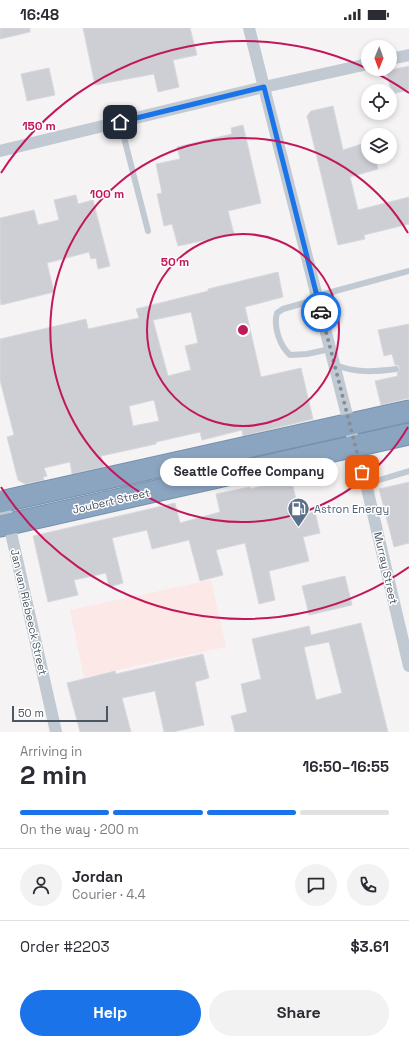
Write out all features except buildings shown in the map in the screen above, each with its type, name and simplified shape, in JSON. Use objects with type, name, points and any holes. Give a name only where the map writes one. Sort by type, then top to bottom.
[{"type":"highway","name":"Joubert Street","points":[[1,498],[409,411]]},
{"type":"highway","name":"Joubert Street","points":[[4,525],[409,434]]},
{"type":"street","name":"Murray Street","points":[[249,28],[355,447],[366,484],[409,666]]},
{"type":"street","points":[[397,58],[409,55]]},
{"type":"street","points":[[0,151],[264,87],[361,66]]},
{"type":"street","name":"Jan van Riebeeck Street","points":[[1,498],[4,525],[56,732]]},
{"type":"lane","points":[[120,122],[148,231]]},
{"type":"lane","points":[[330,348],[307,354],[290,355],[284,349],[277,329],[275,320],[276,313],[283,309],[317,298],[409,271]]},
{"type":"lane","points":[[335,365],[351,371],[377,372],[396,369]]},
{"type":"lane","points":[[366,484],[409,471]]},
{"type":"shaded area","points":[[211,580],[226,647],[84,677],[70,610]]},
{"type":"way so far","points":[[321,312],[362,472]]},
{"type":"place","name":"Seattle Coffee Company","points":[[362,472]]},
{"type":"place","name":"Astron Energy","points":[[299,528]]},
{"type":"route","points":[[120,122],[264,87],[321,312]]}]
